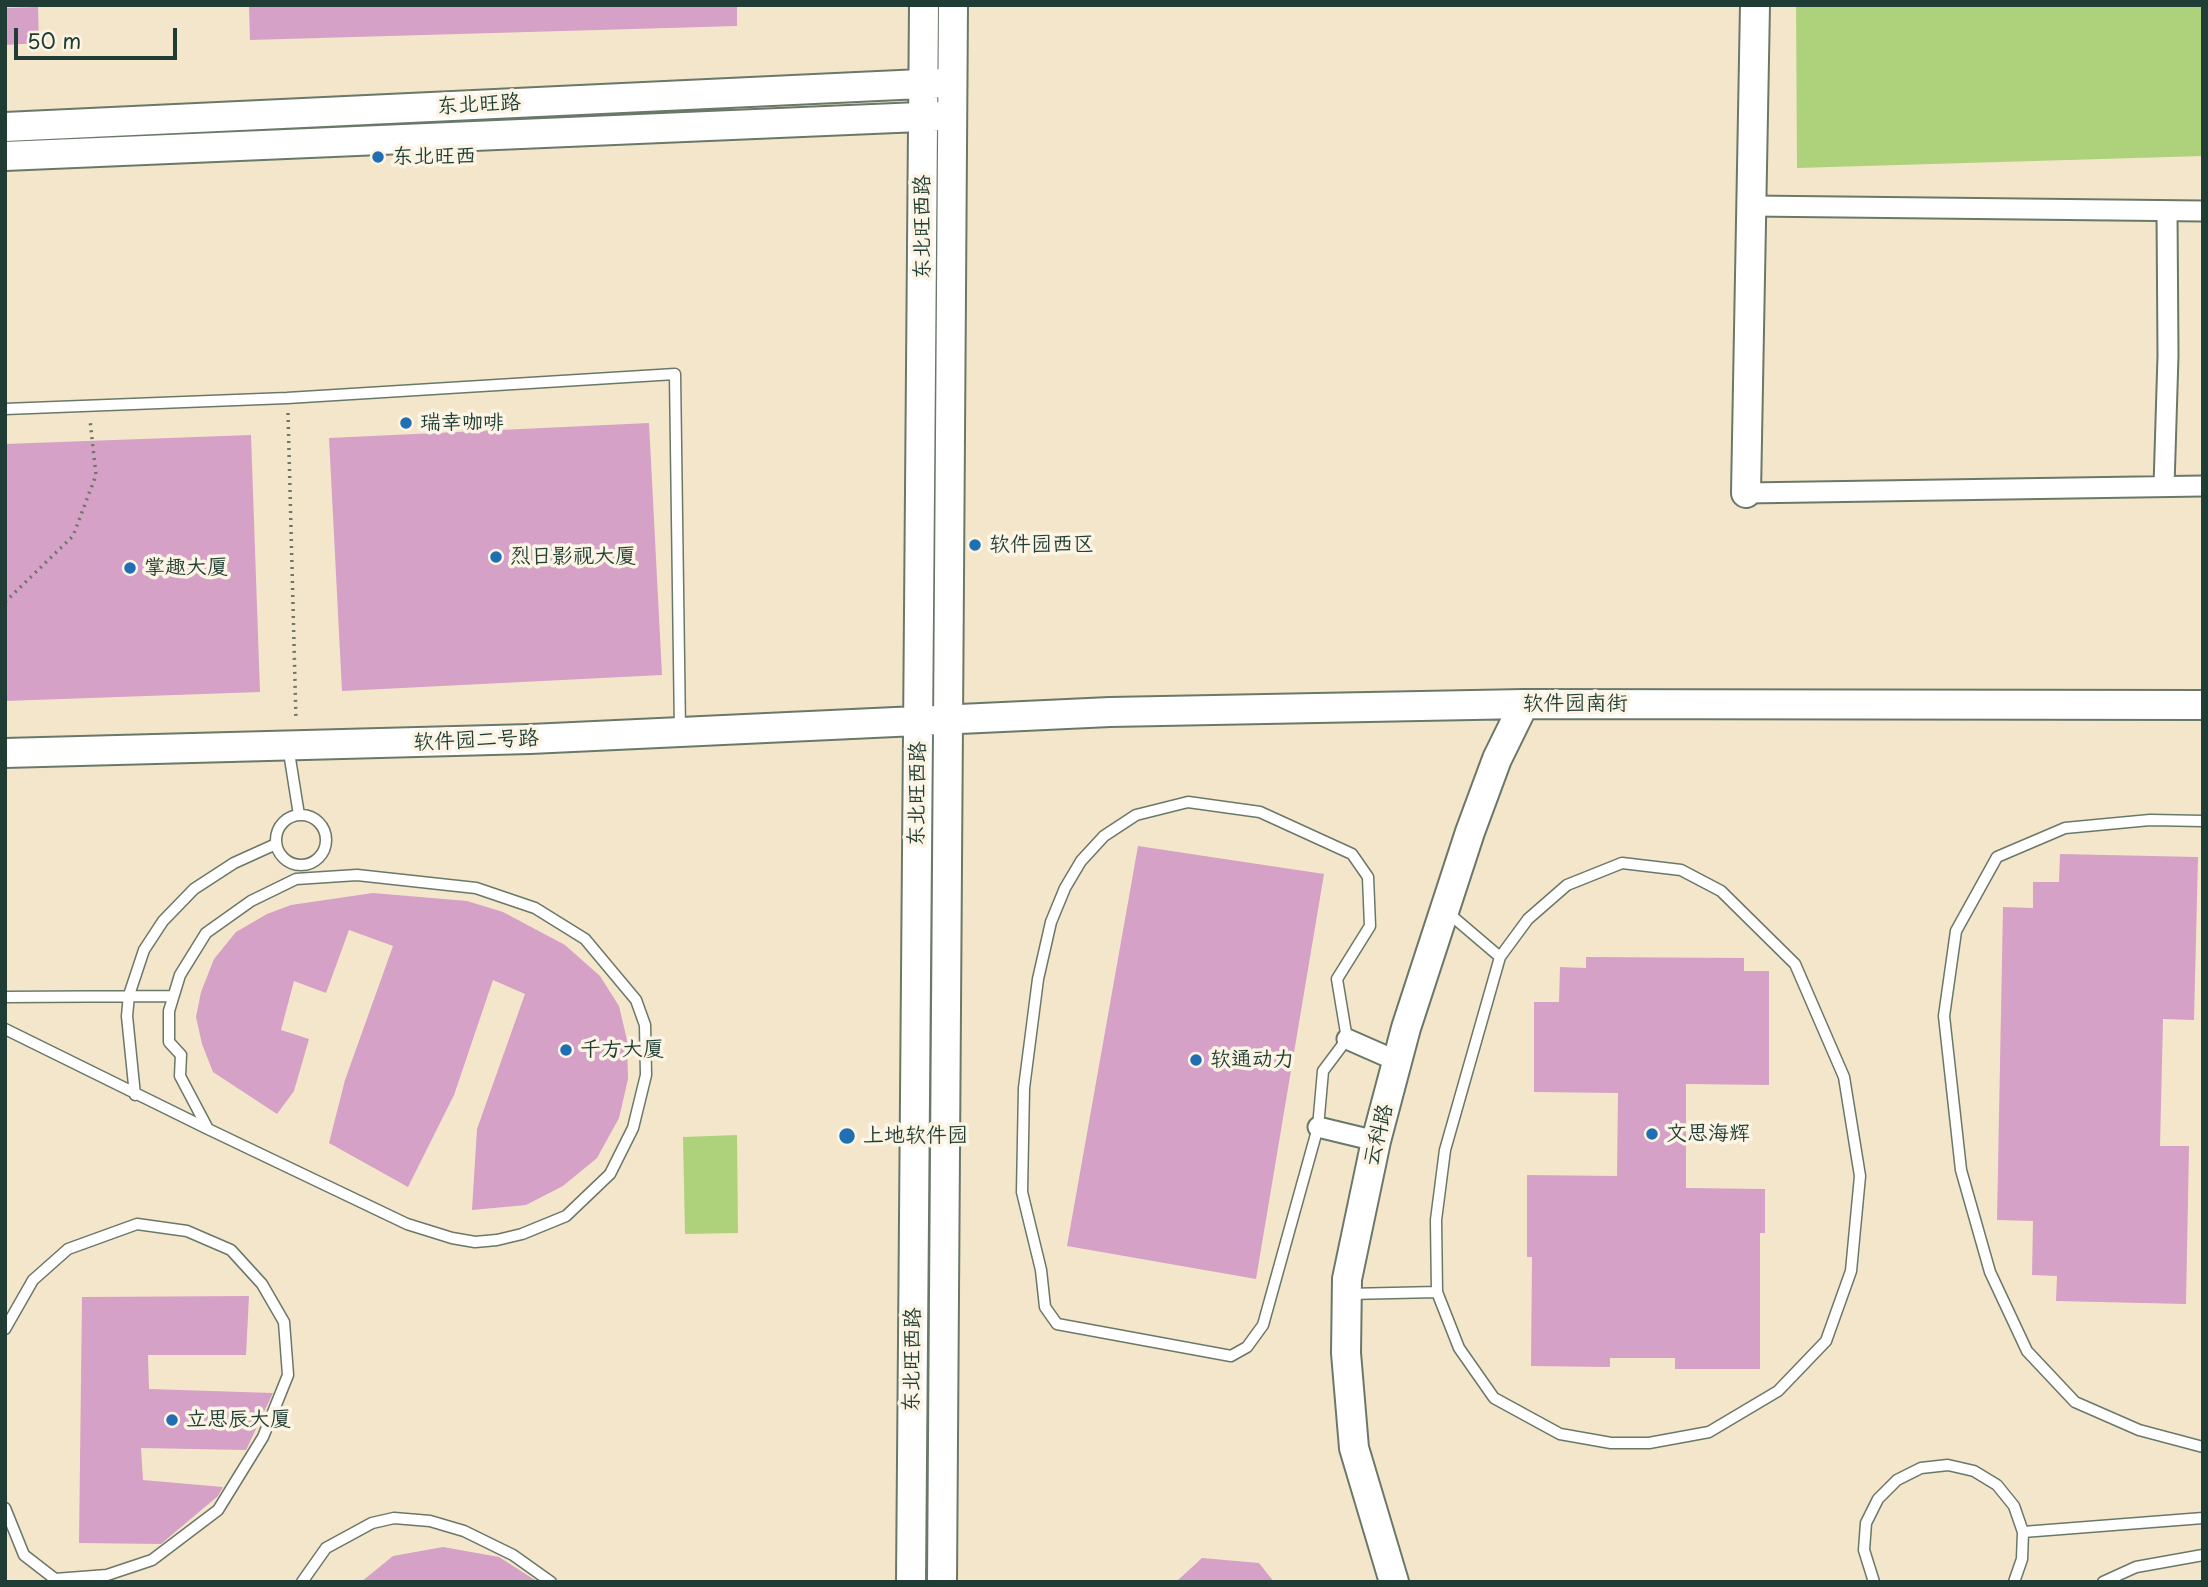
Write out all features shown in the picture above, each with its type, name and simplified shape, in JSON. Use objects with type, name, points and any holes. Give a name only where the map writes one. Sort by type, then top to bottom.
[{"type":"street","name":"东北旺西路","points":[[911,1582],[924,5]]},
{"type":"street","name":"东北旺西路","points":[[942,1582],[953,5]]},
{"type":"street","points":[[1755,5],[1746,493],[2203,486]]},
{"type":"street","name":"东北旺路","points":[[5,127],[952,83]]},
{"type":"street","name":"东北旺路","points":[[5,156],[952,115]]},
{"type":"street","points":[[1751,206],[2203,211]]},
{"type":"street","points":[[2164,486],[2168,356],[2167,211]]},
{"type":"street","name":"软件园南街","points":[[947,718],[1524,704],[2203,705]]},
{"type":"street","name":"云科路","points":[[1394,1582],[1354,1448],[1346,1353],[1347,1294],[1376,1141],[1443,908],[1497,759],[1524,704]]},
{"type":"street","name":"软件园二号路","points":[[5,753],[680,732],[947,718]]},
{"type":"street","points":[[1347,1040],[1397,1062]]},
{"type":"street","points":[[1318,1127],[1376,1141]]},
{"type":"lane","points":[[5,409],[287,398],[675,374],[680,732]]},
{"type":"lane","points":[[288,746],[299,815]]},
{"type":"lane","points":[[1188,802],[1260,812],[1352,854],[1368,877],[1370,926],[1337,979],[1347,1040],[1323,1071],[1318,1127],[1263,1325],[1247,1347],[1231,1356],[1057,1324],[1045,1307],[1041,1270],[1022,1192],[1024,1088],[1038,979],[1051,922],[1065,888],[1082,861],[1104,836],[1136,815],[1188,802]]},
{"type":"lane","points":[[299,815],[307,816],[321,825],[326,841],[319,856],[304,864],[290,862],[276,844],[279,828],[284,822],[299,815]]},
{"type":"lane","points":[[2203,821],[2150,820],[2065,828],[1997,857],[1956,931],[1944,1016],[1961,1170],[1990,1272],[2027,1351],[2075,1402],[2139,1430],[2203,1447]]},
{"type":"lane","points":[[135,1095],[127,1016],[129,995],[144,950],[178,904],[213,875],[276,844]]},
{"type":"lane","points":[[1622,863],[1681,870],[1721,891],[1795,964],[1844,1077],[1860,1176],[1851,1271],[1826,1341],[1778,1391],[1709,1432],[1649,1443],[1611,1443],[1560,1434],[1494,1398],[1459,1348],[1437,1292],[1436,1220],[1445,1150],[1500,957],[1528,919],[1567,885],[1622,863]]},
{"type":"lane","points":[[304,864],[309,878]]},
{"type":"lane","points":[[5,1029],[135,1095],[407,1224],[431,1233],[475,1242],[522,1234],[566,1216],[610,1174],[633,1128],[646,1075],[645,1025],[636,1000],[585,939],[535,908],[476,888],[357,875],[296,879],[251,901],[206,933],[180,975],[169,1011],[169,1042],[181,1055],[180,1076],[208,1129]]},
{"type":"lane","points":[[1443,908],[1500,957]]},
{"type":"lane","points":[[5,997],[173,996]]},
{"type":"lane","points":[[5,1329],[33,1280],[68,1249],[137,1224],[187,1231],[231,1250],[262,1284],[284,1322],[288,1375],[263,1437],[218,1510],[152,1560],[108,1578],[55,1581],[24,1555],[5,1508]]},
{"type":"lane","points":[[1347,1294],[1437,1292]]},
{"type":"lane","points":[[1874,1582],[1864,1550],[1866,1523],[1878,1499],[1896,1480],[1921,1468],[1948,1465],[1974,1471],[1997,1485],[2014,1506],[2023,1532],[2022,1559],[2014,1582]]},
{"type":"lane","points":[[302,1582],[326,1548],[372,1522],[394,1518],[430,1521],[464,1531],[513,1555],[551,1582]]},
{"type":"lane","points":[[2023,1532],[2203,1518]]},
{"type":"lane","points":[[2103,1582],[2136,1567],[2203,1555]]},
{"type":"path","points":[[287,398],[297,716],[288,746]]},
{"type":"path","points":[[5,601],[73,536],[96,475],[88,405]]},
{"type":"green space","points":[[1796,5],[2203,5],[2203,156],[1797,168]]},
{"type":"green space","points":[[737,1135],[738,1233],[685,1234],[683,1137]]},
{"type":"building","points":[[249,5],[737,5],[737,26],[250,40]]},
{"type":"building","points":[[38,7],[39,43],[5,45],[5,8]]},
{"type":"building","name":"烈日影视大厦","points":[[649,423],[662,675],[342,691],[329,438]]},
{"type":"building","name":"掌趣大厦","points":[[251,435],[260,692],[5,701],[5,444]]},
{"type":"building","name":"软通动力","points":[[1138,846],[1324,874],[1256,1279],[1067,1246]]},
{"type":"building","points":[[2060,854],[2198,857],[2194,1020],[2163,1019],[2160,1146],[2189,1146],[2186,1304],[2056,1301],[2057,1276],[2032,1275],[2033,1221],[1997,1220],[2003,907],[2033,908],[2033,882],[2059,882]]},
{"type":"building","name":"千方大厦","points":[[373,893],[467,901],[503,912],[565,945],[600,976],[619,1006],[627,1040],[628,1079],[619,1118],[597,1158],[563,1186],[526,1205],[472,1210],[477,1129],[525,994],[493,980],[454,1095],[408,1187],[329,1143],[345,1080],[393,946],[349,930],[326,993],[294,981],[281,1030],[309,1039],[294,1091],[277,1114],[213,1072],[202,1044],[196,1017],[201,992],[214,959],[236,932],[267,914],[291,905]]},
{"type":"building","name":"文思海辉","points":[[1586,957],[1744,958],[1744,971],[1769,971],[1769,1085],[1686,1084],[1686,1188],[1765,1189],[1765,1233],[1760,1233],[1760,1369],[1675,1369],[1675,1358],[1610,1358],[1610,1367],[1531,1366],[1532,1257],[1527,1257],[1527,1175],[1617,1176],[1618,1093],[1534,1092],[1534,1002],[1559,1002],[1560,967],[1586,968]]},
{"type":"building","name":"立思辰大厦","points":[[249,1296],[246,1355],[148,1355],[149,1389],[273,1393],[246,1450],[141,1448],[143,1480],[223,1487],[218,1496],[161,1544],[79,1543],[82,1297]]},
{"type":"building","points":[[443,1547],[499,1557],[538,1582],[361,1582],[393,1556]]},
{"type":"building","points":[[1202,1558],[1259,1563],[1274,1582],[1176,1582]]},
{"type":"place","name":"东北旺西","points":[[378,157]]},
{"type":"place","name":"瑞幸咖啡","points":[[406,423]]},
{"type":"place","name":"软件园西区","points":[[975,545]]},
{"type":"place","name":"烈日影视大厦","points":[[496,557]]},
{"type":"place","name":"掌趣大厦","points":[[130,568]]},
{"type":"place","name":"千方大厦","points":[[566,1050]]},
{"type":"place","name":"软通动力","points":[[1196,1060]]},
{"type":"place","name":"文思海辉","points":[[1652,1134]]},
{"type":"place","name":"上地软件园","points":[[847,1136]]},
{"type":"place","name":"立思辰大厦","points":[[172,1420]]}]
